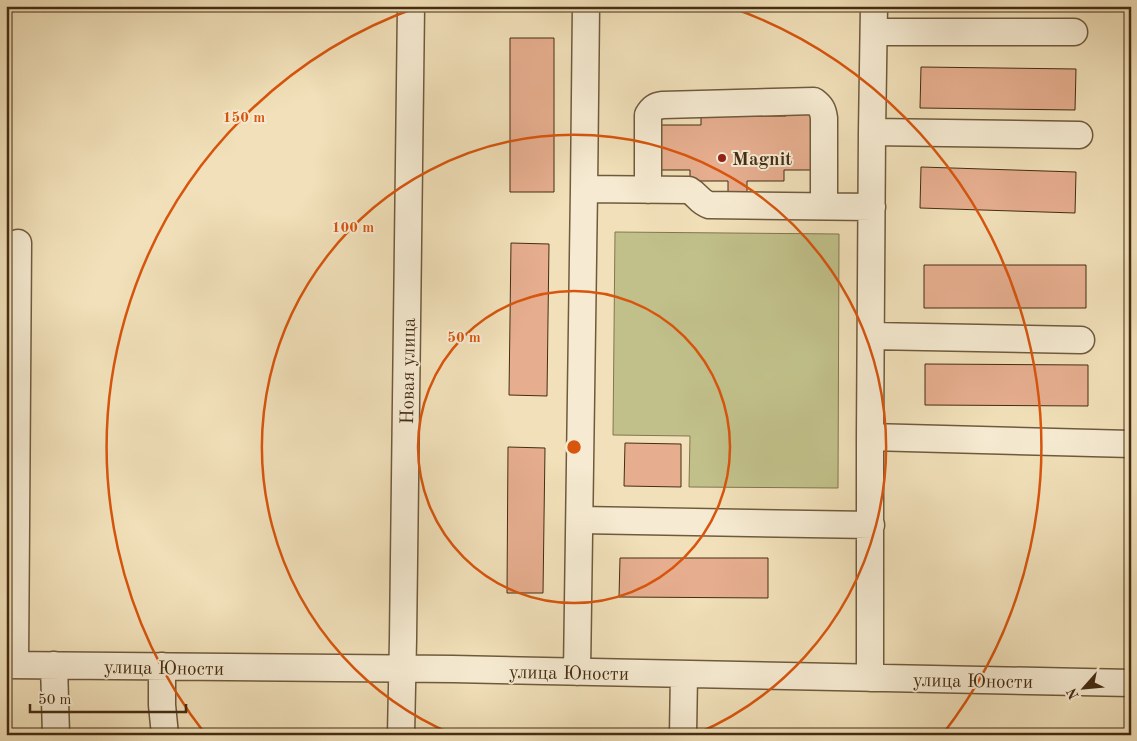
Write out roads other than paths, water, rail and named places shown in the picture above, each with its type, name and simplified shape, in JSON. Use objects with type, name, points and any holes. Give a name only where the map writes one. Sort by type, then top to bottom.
[{"type":"street","name":"Новая улица","points":[[401,735],[411,6]]},
{"type":"street","points":[[577,672],[586,6]]},
{"type":"street","points":[[870,678],[874,6]]},
{"type":"street","points":[[874,32],[1074,32]]},
{"type":"street","points":[[648,190],[648,115],[651,109],[656,106],[663,104],[814,101],[823,111],[824,118],[824,206]]},
{"type":"street","points":[[872,132],[1079,136]]},
{"type":"street","points":[[584,189],[689,190],[703,203],[709,205],[872,207]]},
{"type":"street","points":[[11,665],[11,351],[18,243]]},
{"type":"street","points":[[871,336],[1081,340]]},
{"type":"street","points":[[870,437],[1131,444]]},
{"type":"street","points":[[580,520],[871,526]]},
{"type":"street","name":"улица Юности","points":[[11,665],[403,669],[1131,683]]},
{"type":"street","points":[[54,665],[56,735]]},
{"type":"street","points":[[162,666],[162,705],[165,735]]},
{"type":"street","points":[[683,735],[684,674]]},
{"type":"place","name":"Magnit","points":[[722,158]]}]
